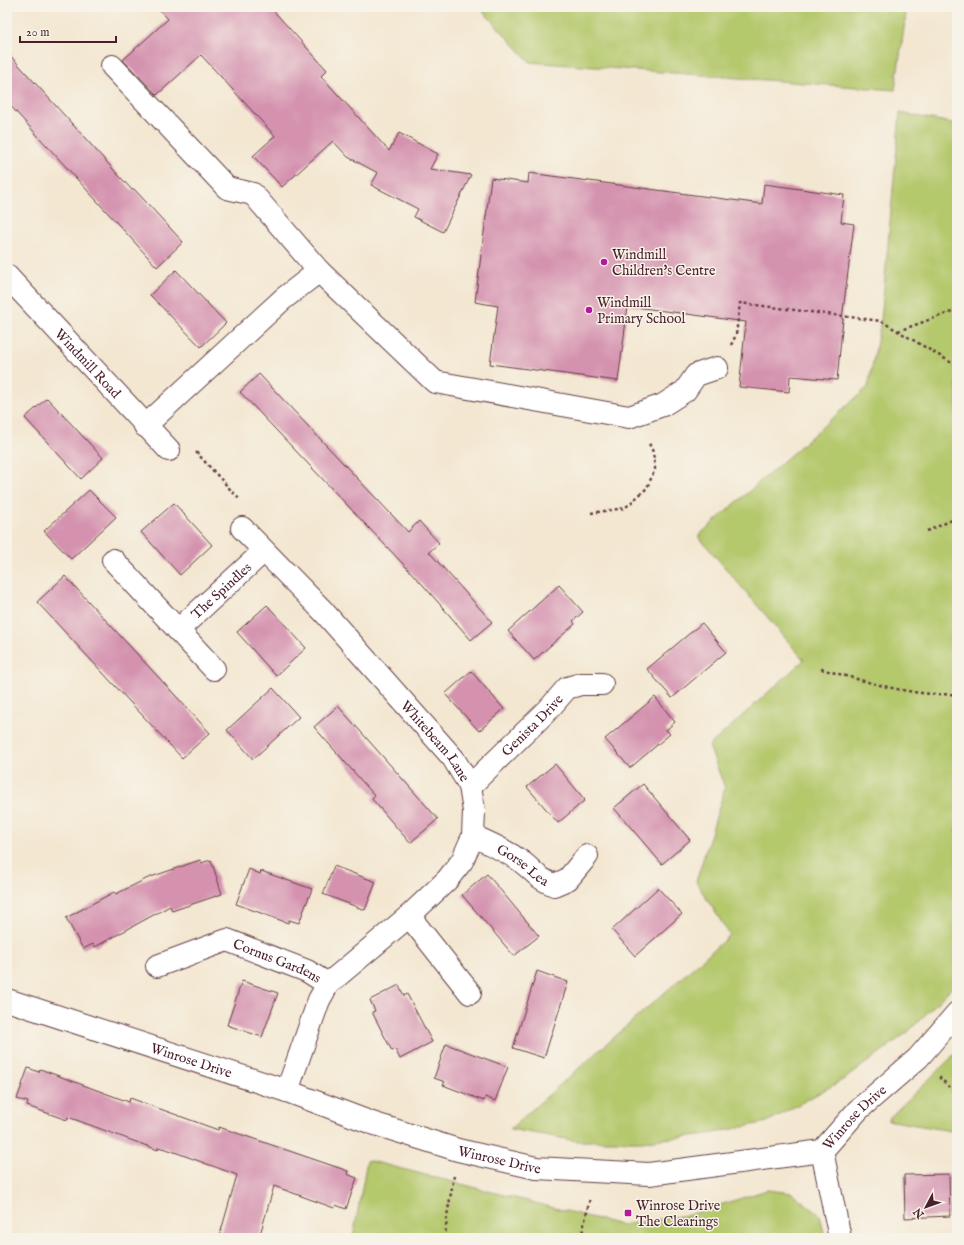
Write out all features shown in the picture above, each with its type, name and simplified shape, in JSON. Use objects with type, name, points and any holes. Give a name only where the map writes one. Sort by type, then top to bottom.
[{"type":"street","points":[[112,66],[227,188],[253,194],[319,271],[435,382],[629,417],[663,405],[685,391],[696,375],[717,368]]},
{"type":"street","points":[[145,426],[283,299],[319,271]]},
{"type":"street","name":"Windmill Road","points":[[7,276],[145,426],[169,450]]},
{"type":"street","name":"Whitebeam Lane","points":[[242,528],[323,611],[453,758],[470,786],[474,811],[473,836],[462,861],[447,880],[409,916],[328,984],[319,1000],[287,1091]]},
{"type":"street","name":"The Spindles","points":[[178,630],[264,551]]},
{"type":"street","name":"The Spindles","points":[[113,560],[214,669]]},
{"type":"street","name":"Genista Drive","points":[[470,786],[548,710],[568,688],[581,684],[602,684]]},
{"type":"street","name":"Gorse Lea","points":[[473,836],[502,849],[523,863],[541,880],[554,885],[568,879],[587,856]]},
{"type":"street","points":[[409,916],[470,993]]},
{"type":"street","name":"Cornus Gardens","points":[[156,966],[226,940],[307,970],[328,984]]},
{"type":"street","name":"Winrose Drive","points":[[7,1000],[287,1091],[372,1123],[458,1150],[536,1168],[649,1174],[822,1151],[858,1110],[918,1058],[957,1013]]},
{"type":"street","points":[[822,1151],[840,1238]]},
{"type":"path","points":[[717,368],[727,355],[736,335],[740,303],[881,321],[957,366]]},
{"type":"path","points":[[898,331],[957,310]]},
{"type":"path","points":[[591,513],[625,508],[646,488],[655,469],[653,452],[644,429],[629,417]]},
{"type":"path","points":[[169,450],[182,465],[196,452],[256,516],[242,528]]},
{"type":"path","points":[[927,531],[957,518]]},
{"type":"path","points":[[821,669],[901,691],[937,695],[957,694]]},
{"type":"path","points":[[445,1238],[447,1216],[458,1150]]},
{"type":"path","points":[[581,1238],[595,1172]]},
{"type":"green space","points":[[479,7],[907,7],[895,90],[530,62]]},
{"type":"green space","points":[[900,113],[957,124],[957,982],[909,1031],[846,1078],[767,1122],[709,1134],[644,1141],[578,1141],[510,1129],[730,935],[696,882],[725,788],[709,746],[804,660],[698,536],[868,387],[881,321]]},
{"type":"green space","points":[[957,1051],[957,1132],[887,1120],[950,1059]]},
{"type":"green space","points":[[367,1160],[621,1225],[689,1215],[767,1190],[792,1193],[820,1215],[825,1238],[353,1238]]},
{"type":"building","points":[[157,7],[270,7],[327,70],[321,76],[389,151],[399,133],[438,154],[430,169],[471,175],[443,232],[414,217],[418,209],[371,185],[378,173],[348,157],[333,141],[282,187],[253,156],[275,136],[201,55],[157,95],[123,60],[168,19]]},
{"type":"building","points":[[7,52],[132,190],[134,189],[183,242],[157,267],[7,102]]},
{"type":"building","points":[[529,173],[762,204],[764,184],[844,195],[841,222],[854,224],[842,319],[837,380],[790,376],[789,392],[739,387],[746,322],[628,306],[618,381],[490,364],[498,306],[475,302],[491,178],[528,183]]},
{"type":"building","points":[[176,270],[226,323],[201,347],[150,295]]},
{"type":"building","points":[[259,374],[408,532],[419,521],[439,543],[429,552],[492,622],[471,640],[423,585],[240,392]]},
{"type":"building","points":[[47,398],[103,458],[81,479],[25,418]]},
{"type":"building","points":[[89,490],[116,517],[71,559],[44,531]]},
{"type":"building","points":[[174,503],[212,545],[180,575],[141,532]]},
{"type":"building","points":[[65,576],[210,733],[182,758],[37,602]]},
{"type":"building","points":[[559,585],[583,612],[573,621],[575,624],[534,660],[508,631]]},
{"type":"building","points":[[267,605],[306,648],[276,676],[237,632]]},
{"type":"building","points":[[702,623],[726,652],[672,698],[647,669]]},
{"type":"building","points":[[471,671],[504,709],[479,731],[445,694]]},
{"type":"building","points":[[273,688],[299,717],[253,759],[227,730]]},
{"type":"building","points":[[655,697],[675,722],[666,730],[670,734],[630,768],[605,739]]},
{"type":"building","points":[[338,706],[438,819],[410,843],[372,799],[375,796],[314,727]]},
{"type":"building","points":[[555,764],[585,800],[558,823],[527,787]]},
{"type":"building","points":[[643,784],[690,840],[662,864],[614,808]]},
{"type":"building","points":[[200,860],[201,863],[211,860],[222,894],[172,911],[170,906],[95,947],[93,944],[83,949],[66,918],[114,892],[116,894],[148,878]]},
{"type":"building","points":[[334,866],[376,882],[365,910],[323,894]]},
{"type":"building","points":[[249,869],[260,874],[261,871],[312,889],[299,923],[289,920],[288,923],[236,904]]},
{"type":"building","points":[[487,874],[539,936],[514,956],[462,895]]},
{"type":"building","points":[[658,888],[682,914],[635,956],[612,930]]},
{"type":"building","points":[[537,971],[568,982],[544,1058],[513,1048]]},
{"type":"building","points":[[242,981],[278,993],[262,1037],[227,1025]]},
{"type":"building","points":[[399,985],[404,996],[407,994],[432,1042],[400,1059],[395,1049],[392,1051],[372,1012],[375,1011],[370,1000]]},
{"type":"building","points":[[446,1044],[508,1067],[495,1101],[485,1097],[484,1101],[443,1085],[445,1082],[434,1078]]},
{"type":"building","points":[[28,1068],[39,1072],[40,1069],[129,1102],[130,1098],[218,1130],[219,1127],[348,1171],[347,1174],[357,1178],[346,1209],[336,1205],[334,1208],[274,1186],[259,1238],[219,1238],[237,1175],[169,1150],[158,1147],[158,1150],[68,1117],[67,1120],[27,1106],[28,1102],[17,1099]]},
{"type":"building","points":[[949,1174],[950,1216],[905,1218],[904,1175]]},
{"type":"place","name":"Windmill Children's Centre","points":[[604,262]]},
{"type":"place","name":"Windmill Primary School","points":[[589,310]]},
{"type":"place","name":"Winrose Drive The Clearings","points":[[628,1213]]}]
